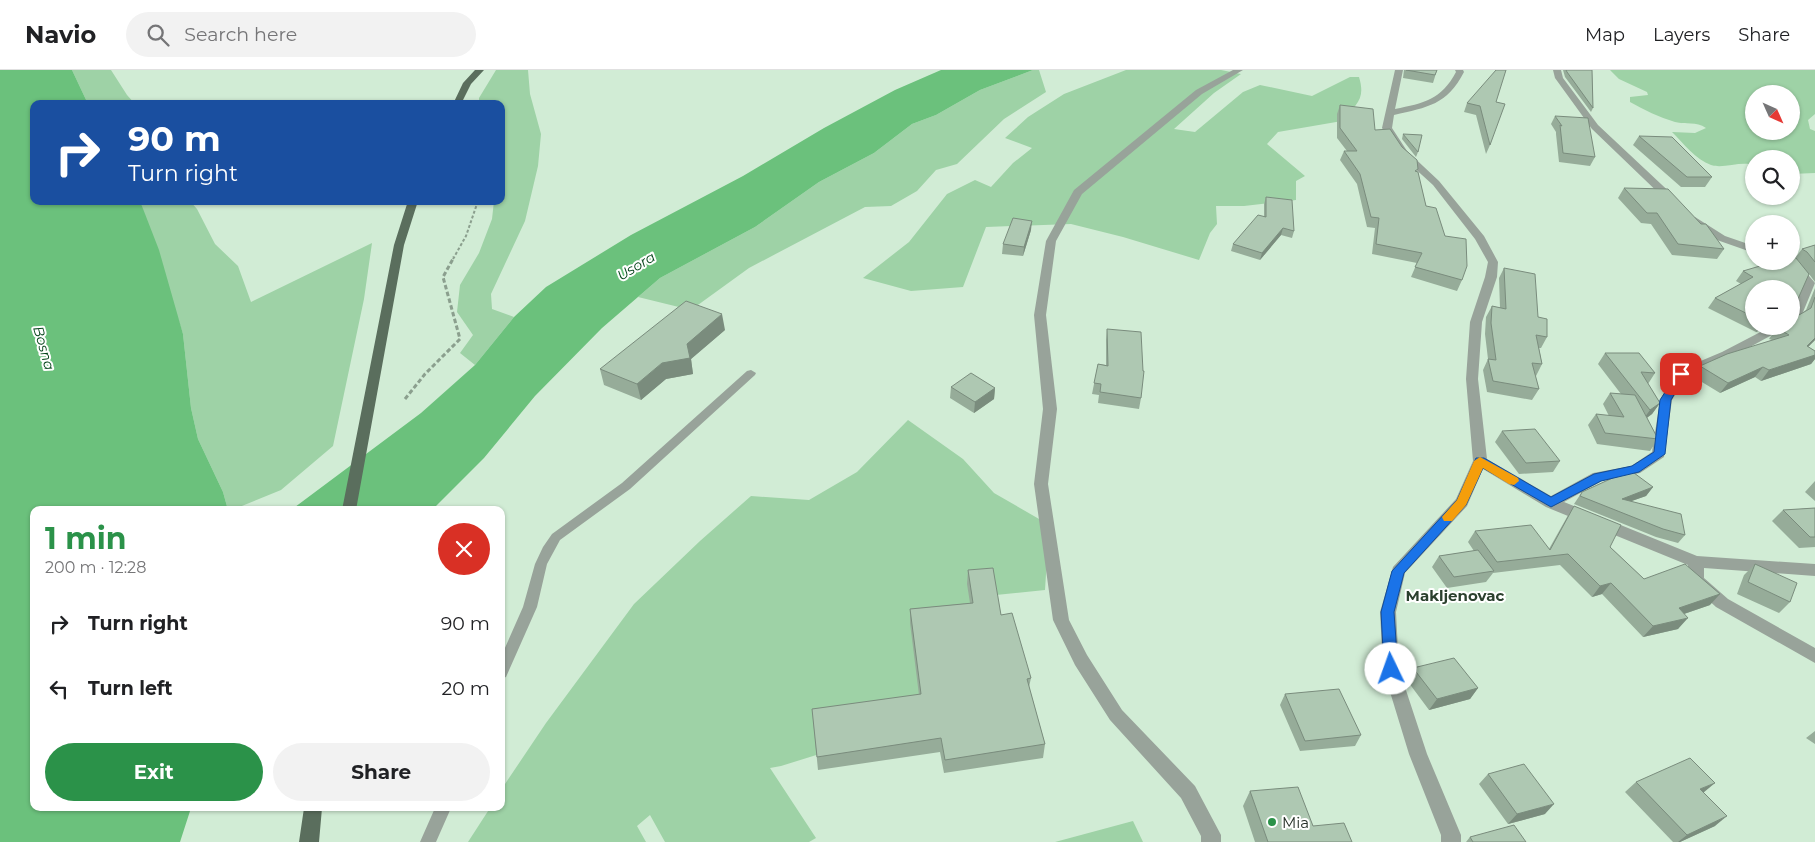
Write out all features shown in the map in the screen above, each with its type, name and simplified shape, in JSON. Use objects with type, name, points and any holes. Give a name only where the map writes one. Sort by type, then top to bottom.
[{"type":"main road","points":[[458,100],[465,79],[480,70]]},
{"type":"main road","points":[[350,506],[399,245],[412,205]]},
{"type":"main road","points":[[309,842],[313,811]]},
{"type":"street","points":[[1212,842],[1211,835],[1188,792],[1116,715],[1081,660],[1061,620],[1041,484],[1050,408],[1040,315],[1051,241],[1078,192],[1156,130],[1199,92],[1239,70]]},
{"type":"street","points":[[1399,70],[1387,128],[1403,153],[1436,183],[1480,238],[1493,262],[1491,276],[1476,322],[1472,379],[1480,461],[1462,502],[1398,571],[1388,612],[1391,669],[1418,754],[1451,835],[1451,842]]},
{"type":"street","points":[[1390,113],[1438,101],[1454,87],[1460,72],[1459,70]]},
{"type":"street","points":[[1557,70],[1560,78],[1595,127],[1686,213],[1721,238],[1745,247]]},
{"type":"street","points":[[1798,270],[1810,284],[1800,306]]},
{"type":"street","points":[[1551,503],[1598,477],[1635,470],[1659,454],[1666,400],[1681,374],[1765,335]]},
{"type":"street","points":[[1480,461],[1551,503],[1696,562],[1815,570]]},
{"type":"street","points":[[1696,562],[1696,580],[1722,603],[1815,656]]},
{"type":"lane","points":[[505,664],[530,607],[541,564],[547,550],[556,537],[626,486],[752,373]]},
{"type":"lane","points":[[428,842],[442,811]]},
{"type":"path","points":[[405,399],[425,374],[460,339],[443,277],[466,236],[477,205]]},
{"type":"shaded area","points":[[72,70],[111,70],[131,100],[86,100]]},
{"type":"shaded area","points":[[496,70],[528,70],[530,94],[541,134],[538,166],[525,221],[491,294],[492,309],[514,317],[475,365],[460,353],[473,335],[457,312],[460,285],[479,253],[492,219],[494,205],[505,205],[505,100],[479,100]]},
{"type":"shaded area","points":[[1033,70],[1039,70],[1046,92],[1004,119],[957,164],[936,170],[917,191],[891,206],[865,207],[749,268],[691,310],[638,297],[660,278],[755,227],[819,182],[874,153],[912,124],[936,115],[980,90]]},
{"type":"shaded area","points":[[1126,70],[1221,70],[1241,74],[1214,93],[1174,129],[1195,132],[1243,92],[1260,85],[1312,96],[1350,77],[1359,77],[1361,91],[1355,106],[1342,121],[1278,132],[1267,144],[1305,176],[1296,181],[1296,200],[1244,206],[1216,206],[1217,224],[1210,233],[1199,260],[1123,237],[1071,224],[986,227],[963,287],[911,291],[863,278],[909,242],[947,194],[975,180],[991,187],[1013,163],[1032,148],[1005,138],[1028,117],[1064,94]]},
{"type":"shaded area","points":[[1610,70],[1815,70],[1815,114],[1808,120],[1810,129],[1815,131],[1815,173],[1800,174],[1800,150],[1745,150],[1745,164],[1716,166],[1705,163],[1690,151],[1672,132],[1695,133],[1706,128],[1695,124],[1669,120],[1630,102],[1630,97],[1648,95],[1647,92],[1619,79]]},
{"type":"shaded area","points":[[141,205],[194,205],[215,244],[238,266],[251,302],[372,243],[364,299],[333,446],[281,490],[242,506],[227,506],[223,492],[198,439],[191,408],[183,334]]},
{"type":"shaded area","points":[[908,420],[963,459],[994,493],[1046,523],[1048,542],[1045,590],[986,596],[945,715],[770,768],[816,838],[809,842],[665,842],[650,815],[637,826],[646,842],[468,842],[488,811],[505,811],[505,784],[546,723],[634,604],[700,541],[751,496],[809,500],[857,472]]},
{"type":"shaded area","points":[[1133,821],[1143,842],[1055,842]]},
{"type":"water","name":"Bosna","points":[[0,70],[72,70],[86,100],[30,100],[30,205],[142,205],[159,250],[183,334],[191,408],[198,439],[223,492],[227,506],[30,506],[30,811],[190,811],[180,842],[0,842]]},
{"type":"water","name":"Usora","points":[[941,70],[1033,70],[980,90],[936,115],[912,124],[874,153],[819,182],[755,227],[660,278],[602,328],[535,396],[484,458],[436,506],[296,506],[421,413],[475,365],[514,317],[546,287],[631,235],[743,176],[824,128],[895,90]]},
{"type":"building","points":[[1406,70],[1437,70],[1435,75]]},
{"type":"building","points":[[1496,70],[1506,70],[1496,102],[1505,104],[1490,145],[1480,106],[1467,103]]},
{"type":"building","points":[[1566,70],[1592,70],[1593,108],[1567,72]]},
{"type":"building","points":[[1340,105],[1373,109],[1375,130],[1390,129],[1402,147],[1417,160],[1418,169],[1415,171],[1418,172],[1426,206],[1436,208],[1445,236],[1466,239],[1467,266],[1462,280],[1415,267],[1422,253],[1376,244],[1379,218],[1371,217],[1360,174],[1344,151],[1357,151],[1340,128]]},
{"type":"building","points":[[1555,116],[1588,118],[1595,157],[1563,153],[1560,125],[1562,126]]},
{"type":"building","points":[[1403,134],[1422,135],[1418,152]]},
{"type":"building","points":[[1639,136],[1672,137],[1712,177],[1687,177]]},
{"type":"building","points":[[1624,188],[1668,189],[1701,224],[1706,224],[1724,249],[1678,244],[1657,213],[1647,213]]},
{"type":"building","points":[[1266,197],[1292,200],[1294,231],[1283,228],[1262,253],[1233,244],[1258,215],[1266,217]]},
{"type":"building","points":[[1013,218],[1032,221],[1024,247],[1003,244]]},
{"type":"building","points":[[1815,245],[1815,262],[1802,249]]},
{"type":"building","points":[[1800,263],[1809,274],[1800,294],[1800,280],[1748,280],[1753,277],[1743,271],[1800,270]]},
{"type":"building","points":[[1504,268],[1535,274],[1538,317],[1547,319],[1547,337],[1536,335],[1542,364],[1532,363],[1539,389],[1493,381],[1488,359],[1496,360],[1491,323],[1492,306],[1506,309]]},
{"type":"building","points":[[1745,281],[1745,313],[1715,298]]},
{"type":"building","points":[[1815,297],[1815,338],[1807,346],[1815,351],[1815,355],[1769,370],[1763,367],[1728,383],[1700,366],[1727,354],[1789,335],[1800,335],[1800,314],[1811,308]]},
{"type":"building","points":[[686,301],[722,314],[687,344],[690,358],[662,363],[637,384],[600,369]]},
{"type":"building","points":[[1107,329],[1141,332],[1144,371],[1141,398],[1100,392],[1101,384],[1094,383],[1098,364],[1108,366]]},
{"type":"building","points":[[1605,353],[1639,353],[1655,373],[1641,372],[1660,403],[1650,410]]},
{"type":"building","points":[[971,373],[995,388],[975,402],[951,387]]},
{"type":"building","points":[[1610,393],[1635,395],[1658,439],[1605,433],[1596,414],[1624,417]]},
{"type":"building","points":[[1535,429],[1560,461],[1526,463],[1502,431]]},
{"type":"building","points":[[1630,470],[1653,487],[1622,499],[1681,514],[1685,535],[1663,529],[1580,496],[1582,492]]},
{"type":"building","points":[[1574,506],[1621,525],[1610,547],[1644,579],[1685,564],[1720,594],[1679,608],[1688,618],[1653,626],[1611,583],[1600,586],[1568,554],[1497,562],[1475,531],[1531,525],[1550,550]]},
{"type":"building","points":[[1815,508],[1815,537],[1810,537],[1783,510]]},
{"type":"building","points":[[1478,550],[1494,571],[1454,577],[1439,556]]},
{"type":"building","points":[[1755,564],[1797,583],[1790,602],[1748,582]]},
{"type":"building","points":[[993,568],[1001,615],[1012,613],[1031,678],[1027,679],[1045,744],[945,760],[941,738],[817,757],[812,709],[921,694],[910,609],[973,603],[968,570]]},
{"type":"building","points":[[1454,658],[1478,688],[1437,699],[1413,668]]},
{"type":"building","points":[[1339,689],[1361,735],[1305,741],[1285,694]]},
{"type":"building","points":[[1690,758],[1715,783],[1700,789],[1727,816],[1687,835],[1636,782]]},
{"type":"building","points":[[1524,764],[1554,804],[1517,814],[1488,774]]},
{"type":"building","points":[[1298,787],[1313,826],[1344,823],[1352,842],[1268,842],[1250,791]]},
{"type":"building","points":[[1514,825],[1526,842],[1473,842],[1470,837]]},
{"type":"slow traffic","points":[[1448,517],[1462,502],[1480,461],[1514,481]]},
{"type":"place","name":"Mia","points":[[1272,822]]},
{"type":"district","name":"Makljenovac","points":[[1455,595]]},
{"type":"route","points":[[1391,669],[1388,612],[1398,571],[1462,502],[1480,461],[1551,503],[1598,477],[1635,470],[1659,454],[1666,400],[1681,374]]}]
